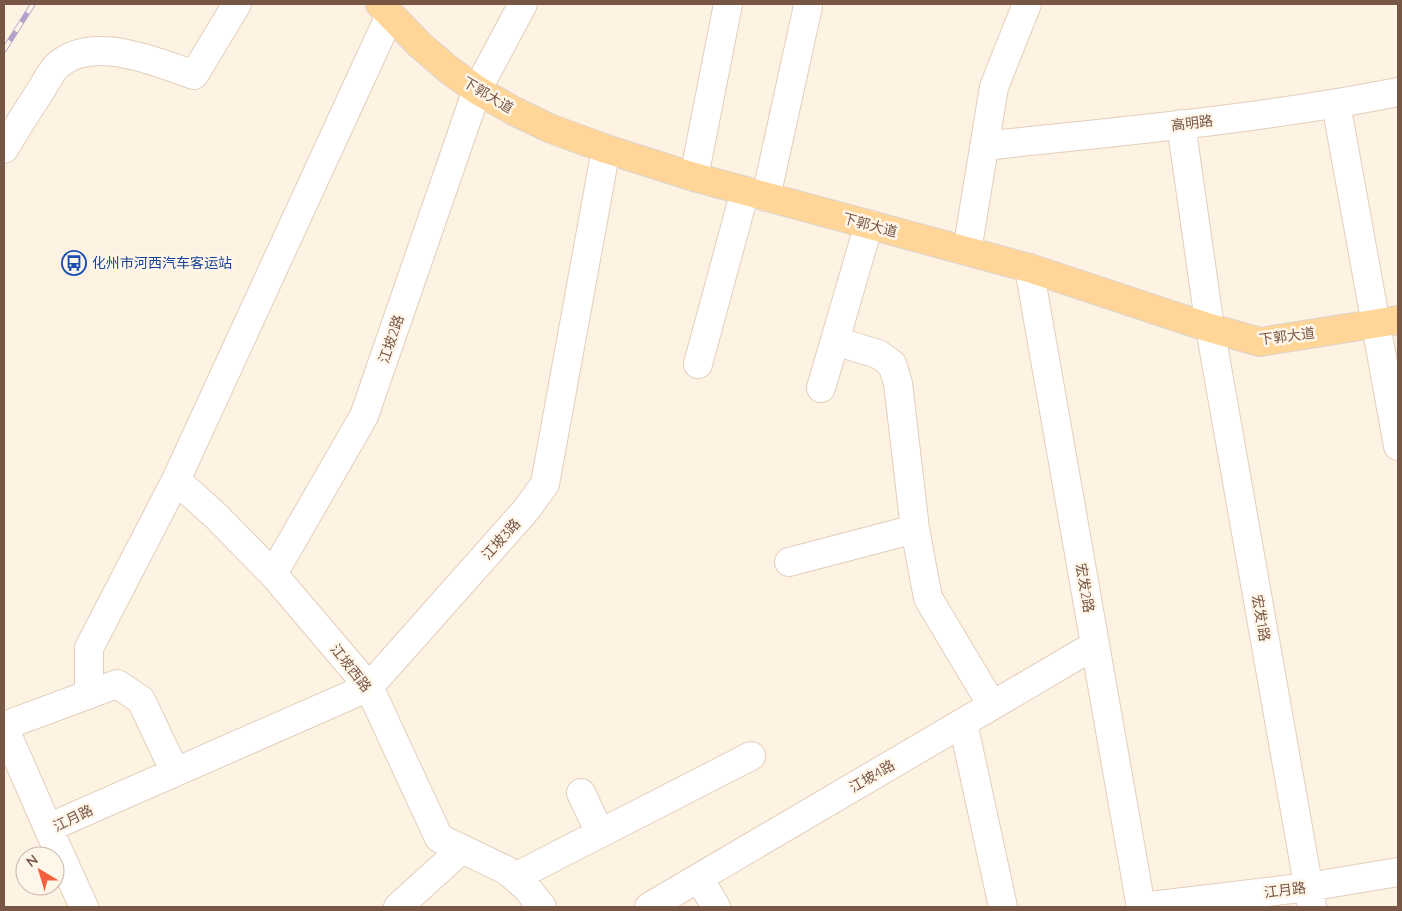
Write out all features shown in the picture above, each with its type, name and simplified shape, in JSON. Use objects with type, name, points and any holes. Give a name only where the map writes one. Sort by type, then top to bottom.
[{"type":"main road","name":"下郭大道","points":[[385,10],[420,45],[449,70],[477,90],[512,110],[549,128],[606,149],[694,177],[1029,268],[1210,328],[1260,342],[1387,322]]},
{"type":"street","points":[[4,149],[57,66],[73,54],[97,50],[123,53],[155,61],[194,75],[237,4]]},
{"type":"street","name":"江坡2路","points":[[273,574],[364,416],[477,90],[523,4]]},
{"type":"street","points":[[694,177],[728,4]]},
{"type":"street","points":[[967,251],[994,87],[1027,4]]},
{"type":"street","points":[[698,364],[755,194],[808,6]]},
{"type":"street","points":[[89,694],[89,648],[176,480],[385,10]]},
{"type":"street","name":"高明路","points":[[984,146],[1336,104],[1398,92]]},
{"type":"street","points":[[1336,104],[1387,322],[1398,446]]},
{"type":"street","name":"宏发1路","points":[[1181,124],[1210,328],[1310,897]]},
{"type":"street","name":"江坡3路","points":[[175,772],[369,687],[526,510],[545,484],[606,149]]},
{"type":"street","points":[[821,388],[869,224]]},
{"type":"street","name":"宏发2路","points":[[1029,268],[1142,907]]},
{"type":"street","points":[[835,341],[878,354],[892,364],[898,383],[915,529],[928,598],[992,705]]},
{"type":"street","name":"江坡西路","points":[[176,480],[216,516],[273,574],[369,687],[439,838],[506,870],[526,887],[542,907]]},
{"type":"street","points":[[789,562],[915,529]]},
{"type":"street","name":"江坡4路","points":[[649,907],[1095,645]]},
{"type":"street","points":[[48,828],[4,726],[117,684],[141,700],[175,772]]},
{"type":"street","points":[[963,723],[1003,907]]},
{"type":"street","points":[[514,877],[751,756]]},
{"type":"street","name":"江月路","points":[[84,907],[48,828],[175,772]]},
{"type":"street","points":[[581,793],[600,833]]},
{"type":"street","points":[[398,907],[462,848]]},
{"type":"street","name":"江月路","points":[[1142,907],[1310,897],[1398,872]]},
{"type":"street","points":[[699,878],[716,907]]},
{"type":"railway","points":[[4,50],[33,4]]},
{"type":"place","name":"化州市河西汽车客运站","points":[[74,263]]}]
